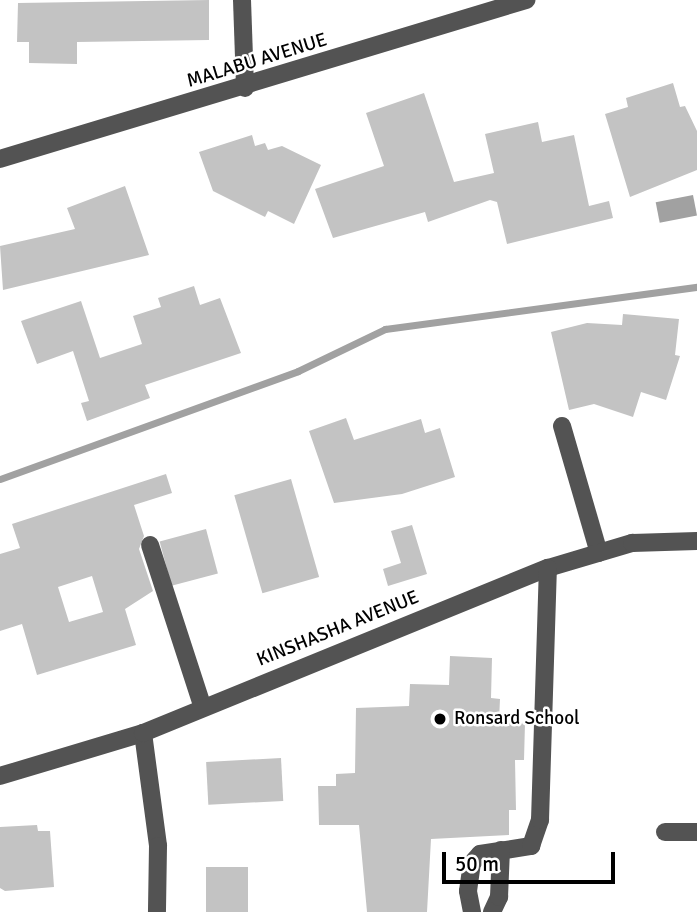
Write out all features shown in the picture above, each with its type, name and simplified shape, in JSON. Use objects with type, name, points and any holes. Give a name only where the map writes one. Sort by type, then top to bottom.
[{"type":"street","points":[[242,0],[245,88]]},
{"type":"street","name":"MALABU AVENUE","points":[[0,159],[245,88],[526,0]]},
{"type":"street","points":[[562,426],[599,553]]},
{"type":"street","name":"KINSHASHA AVENUE","points":[[0,776],[143,733],[548,568],[632,543],[697,541]]},
{"type":"street","points":[[150,545],[203,708]]},
{"type":"street","points":[[472,912],[468,891],[472,863],[480,854],[531,846],[540,820],[548,568]]},
{"type":"street","points":[[143,733],[158,846],[158,912]]},
{"type":"street","points":[[665,832],[697,832]]},
{"type":"street","points":[[492,912],[499,897],[502,850]]},
{"type":"shaded area","points":[[693,195],[697,216],[660,223],[656,202]]},
{"type":"building","points":[[209,0],[209,40],[77,42],[77,64],[29,63],[29,42],[17,42],[18,3]]},
{"type":"building","points":[[673,83],[680,107],[685,106],[697,131],[697,170],[630,197],[605,114],[628,107],[626,98]]},
{"type":"building","points":[[424,93],[454,182],[494,173],[485,134],[538,122],[542,142],[574,135],[589,206],[609,201],[613,218],[507,244],[497,202],[490,200],[428,222],[425,212],[333,238],[315,189],[384,166],[366,113]]},
{"type":"building","points":[[252,135],[255,146],[265,143],[268,150],[282,146],[321,165],[294,224],[268,211],[265,217],[213,191],[199,152]]},
{"type":"building","points":[[125,186],[149,255],[3,290],[0,246],[75,229],[67,208]]},
{"type":"building","points":[[194,286],[200,305],[220,298],[241,353],[145,385],[150,398],[87,421],[81,403],[89,401],[73,351],[37,364],[21,321],[81,301],[100,358],[142,344],[133,316],[161,307],[158,298]]},
{"type":"building","points":[[623,314],[679,319],[675,355],[680,356],[666,400],[641,392],[633,417],[594,404],[569,410],[551,332],[587,323],[622,325]]},
{"type":"building","points":[[346,418],[354,440],[421,419],[425,433],[440,428],[455,477],[402,494],[334,503],[309,431]]},
{"type":"building","points":[[166,474],[172,493],[134,505],[144,536],[139,549],[153,591],[125,609],[136,645],[37,675],[22,624],[0,631],[0,554],[20,548],[12,524]],"holes":[[[92,576],[103,612],[69,622],[58,587]]]},
{"type":"building","points":[[291,479],[319,577],[262,593],[234,495]]},
{"type":"building","points":[[412,525],[427,574],[388,586],[383,569],[401,563],[391,531]]},
{"type":"building","points":[[206,529],[218,573],[172,586],[160,541]]},
{"type":"building","points":[[450,656],[492,658],[491,698],[500,699],[499,721],[525,723],[524,760],[515,760],[516,810],[509,810],[509,835],[431,839],[427,912],[367,912],[359,825],[319,825],[318,786],[336,786],[336,774],[355,773],[356,708],[409,706],[410,684],[449,685]]},
{"type":"building","points":[[281,758],[283,801],[208,805],[206,762]]},
{"type":"building","points":[[37,825],[38,831],[50,831],[54,887],[5,891],[0,888],[0,827]]},
{"type":"building","points":[[206,867],[248,867],[248,912],[206,912]]},
{"type":"waterway","points":[[0,479],[298,371],[385,329],[697,287]]},
{"type":"place","name":"Ronsard School","points":[[440,719]]}]
